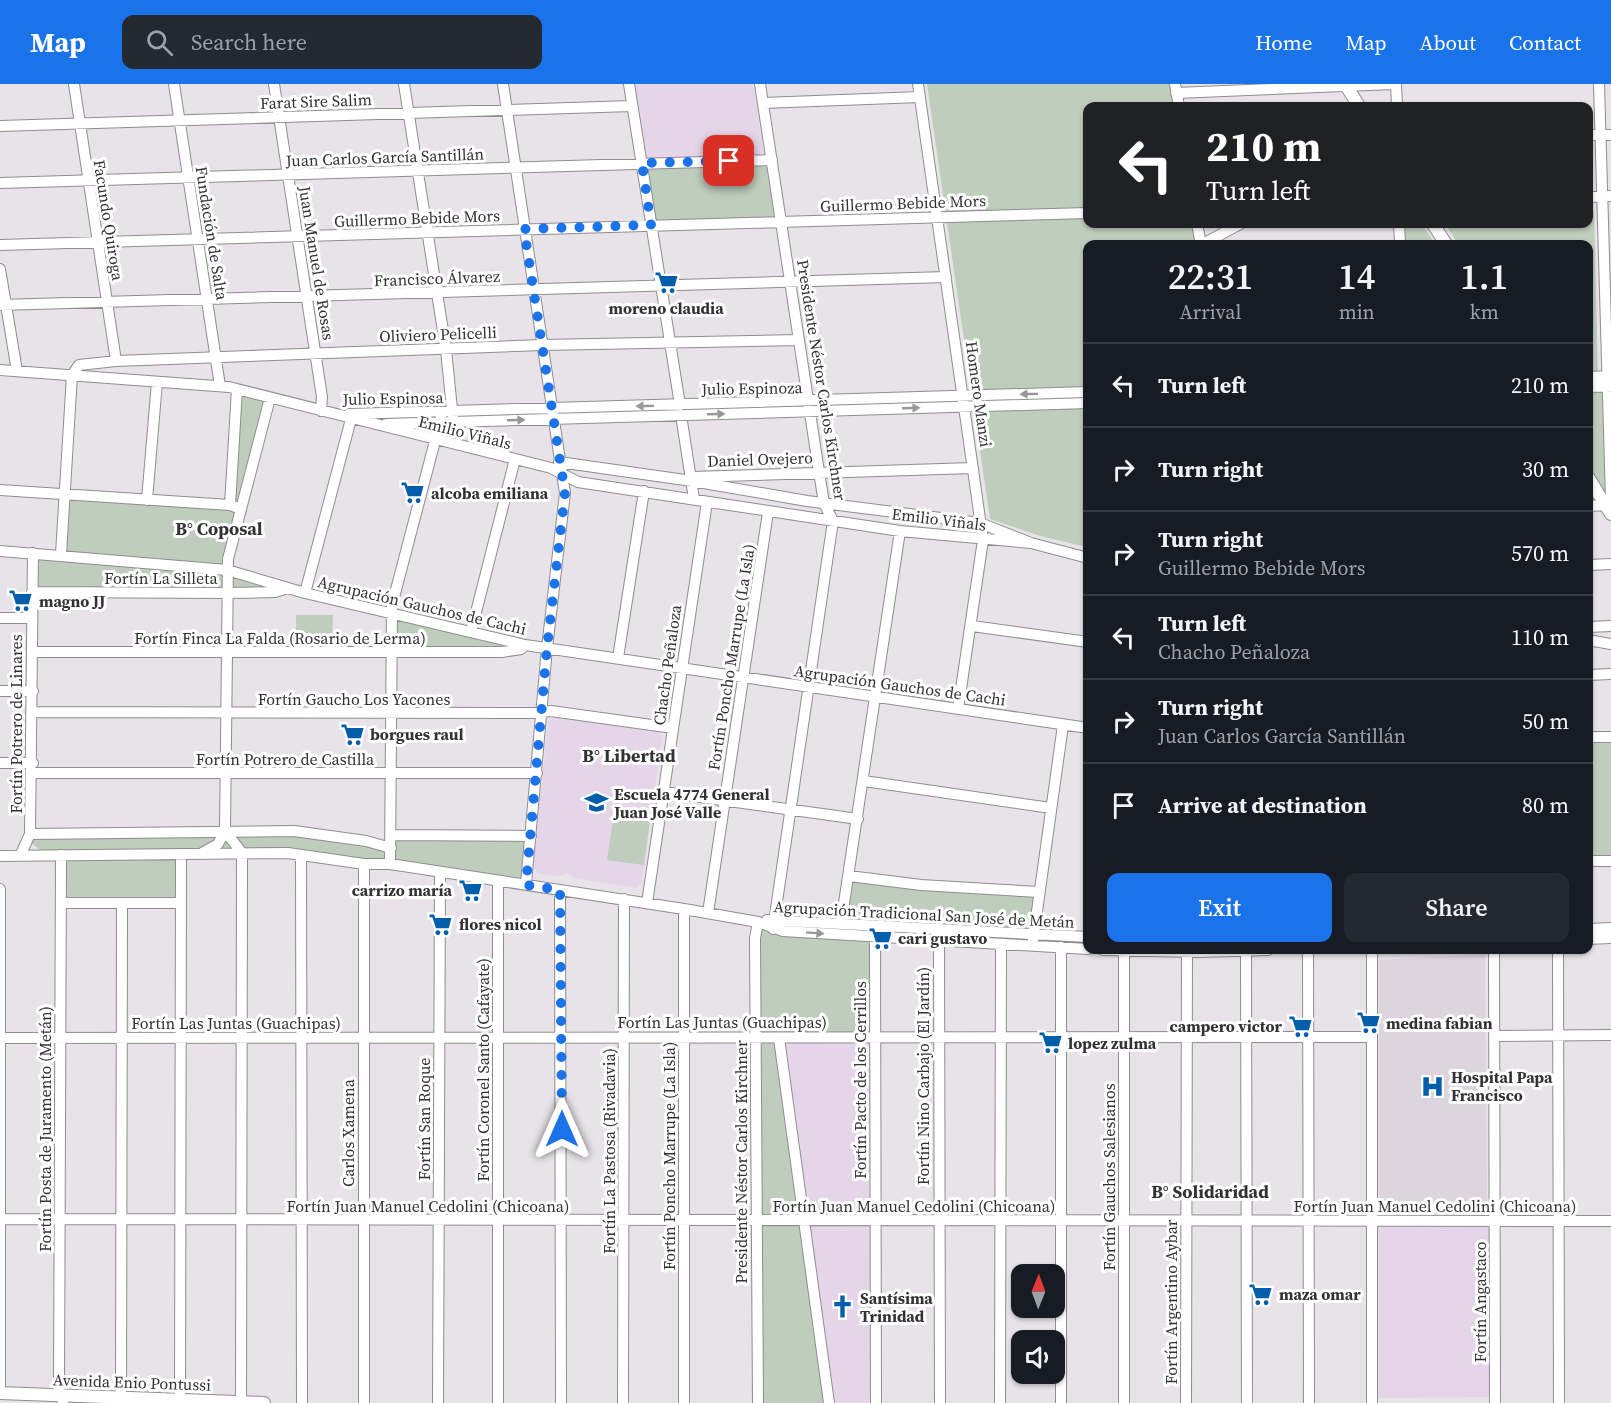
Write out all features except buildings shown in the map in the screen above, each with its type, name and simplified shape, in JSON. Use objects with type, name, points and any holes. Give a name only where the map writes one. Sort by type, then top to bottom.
[{"type":"main road","points":[[1345,85],[1356,102]]},
{"type":"main road","points":[[1593,484],[1610,506]]},
{"type":"main road","name":"Avenida Enio Pontussi","points":[[0,1394],[62,1400],[121,1398],[264,1403]]},
{"type":"street","name":"Facundo Quiroga","points":[[74,84],[116,361]]},
{"type":"street","name":"Fundación de Salta","points":[[174,84],[220,386]]},
{"type":"street","name":"Juan Manuel de Rosas","points":[[274,84],[316,354],[322,397],[321,411]]},
{"type":"street","points":[[390,864],[391,614],[434,440],[447,417],[446,350],[404,84]]},
{"type":"street","points":[[503,84],[565,493],[547,648],[526,885]]},
{"type":"street","points":[[629,84],[694,499]]},
{"type":"street","name":"Presidente Néstor Carlos Kirchner","points":[[760,84],[824,503],[833,521],[773,924]]},
{"type":"street","name":"Homero Manzi","points":[[918,84],[983,540],[958,709]]},
{"type":"street","points":[[1176,88],[1395,84],[1397,102]]},
{"type":"street","points":[[1593,506],[1610,506],[1607,196],[1600,135],[1599,84]]},
{"type":"street","points":[[763,103],[920,97]]},
{"type":"street","name":"Farat Sire Salim","points":[[0,126],[632,106]]},
{"type":"street","name":"Juan Carlos García Santillán","points":[[0,183],[772,160]]},
{"type":"street","name":"Guillermo Bebide Mors","points":[[0,245],[1083,213]]},
{"type":"street","points":[[1210,240],[1232,228]]},
{"type":"street","points":[[0,269],[3,305],[16,371]]},
{"type":"street","name":"Francisco Álvarez","points":[[3,305],[946,277]]},
{"type":"street","name":"Oliviero Pelicelli","points":[[72,375],[79,365],[116,361],[542,345],[799,340]]},
{"type":"street","points":[[0,370],[220,386],[334,415]]},
{"type":"street","points":[[60,554],[72,375]]},
{"type":"street","points":[[1593,378],[1609,381]]},
{"type":"street","points":[[1593,386],[1609,381]]},
{"type":"street","points":[[147,500],[157,382]]},
{"type":"street","points":[[230,505],[237,389]]},
{"type":"street","name":"Julio Espinoza","points":[[447,417],[965,401],[1083,392]]},
{"type":"street","points":[[202,853],[218,844],[225,831],[227,570],[270,398]]},
{"type":"street","name":"Julio Espinoza","points":[[965,401],[1083,402]]},
{"type":"street","name":"Julio Espinosa","points":[[334,415],[447,417]]},
{"type":"street","name":"Emilio Viñals","points":[[334,415],[551,468],[578,482],[895,530],[1031,543]]},
{"type":"street","name":"Julio Espinosa","points":[[374,425],[447,417]]},
{"type":"street","points":[[305,592],[351,419]]},
{"type":"street","points":[[471,632],[515,459]]},
{"type":"street","name":"Emilio Viñals","points":[[559,462],[692,479],[824,503],[969,521],[1031,543]]},
{"type":"street","name":"Daniel Ovejero","points":[[692,479],[819,472],[974,468]]},
{"type":"street","points":[[0,490],[230,505],[241,509]]},
{"type":"street","points":[[618,658],[644,491]]},
{"type":"street","name":"Chacho Peñaloza","points":[[647,903],[707,502]]},
{"type":"street","name":"Fortín Poncho Marrupe (La Isla)","points":[[708,913],[768,512]]},
{"type":"street","points":[[841,923],[875,698],[895,530],[891,512]]},
{"type":"street","points":[[949,536],[969,521]]},
{"type":"street","points":[[1031,543],[1083,557]]},
{"type":"street","name":"Agrupación Gauchos de Cachi","points":[[0,551],[60,554],[227,570],[391,614],[525,645],[1083,727]]},
{"type":"street","name":"Fortín Potrero de Linares","points":[[20,856],[30,838],[33,768],[33,553]]},
{"type":"street","points":[[1593,564],[1611,564]]},
{"type":"street","name":"Fortín La Silleta","points":[[32,592],[228,593],[275,592],[288,588]]},
{"type":"street","points":[[0,618],[32,618]]},
{"type":"street","points":[[972,626],[1083,641]]},
{"type":"street","points":[[1593,627],[1611,626]]},
{"type":"street","points":[[1593,641],[1611,644]]},
{"type":"street","name":"Fortín Finca La Falda (Rosario de Lerma)","points":[[32,652],[392,654],[502,652],[520,649],[525,645]]},
{"type":"street","points":[[1593,675],[1611,674]]},
{"type":"street","points":[[0,691],[33,691]]},
{"type":"street","name":"Fortín Gaucho Los Yacones","points":[[33,712],[392,714],[543,712],[673,728]]},
{"type":"street","points":[[1033,946],[1063,725]]},
{"type":"street","points":[[1593,737],[1611,737]]},
{"type":"street","name":"Fortín Potrero de Castilla","points":[[0,763],[33,768],[226,774],[537,773]]},
{"type":"street","points":[[864,781],[1051,808]]},
{"type":"street","points":[[664,792],[858,819]]},
{"type":"street","points":[[225,831],[242,853],[241,1402]]},
{"type":"street","points":[[30,838],[225,831],[308,832],[366,841],[391,848]]},
{"type":"street","points":[[391,835],[531,836]]},
{"type":"street","points":[[30,838],[46,855]]},
{"type":"street","name":"Agrupación Tradicional San José de Metán","points":[[0,856],[202,853],[301,855],[364,864],[390,864],[624,899],[758,922],[875,937],[938,934],[1034,934],[1083,937]]},
{"type":"street","points":[[180,1400],[181,854]]},
{"type":"street","name":"Fortín Posta de Juramento (Metán)","points":[[61,855],[62,1400]]},
{"type":"street","points":[[301,855],[302,1403]]},
{"type":"street","points":[[1593,861],[1611,861]]},
{"type":"street","name":"Carlos Xamena","points":[[364,864],[364,1403]]},
{"type":"street","name":"Fortín San Roque","points":[[438,1403],[440,872]]},
{"type":"street","points":[[849,876],[921,885],[1039,892]]},
{"type":"street","name":"Fortín Coronel Santo (Cafayate)","points":[[498,880],[498,1403]]},
{"type":"street","points":[[0,889],[0,1394]]},
{"type":"street","points":[[560,890],[561,1403]]},
{"type":"street","name":"Fortín La Pastosa (Rivadavia)","points":[[623,1403],[624,899]]},
{"type":"street","points":[[61,903],[182,903]]},
{"type":"street","points":[[121,1398],[122,903]]},
{"type":"street","name":"Fortín Poncho Marrupe (La Isla)","points":[[684,909],[684,1403]]},
{"type":"street","name":"Presidente Néstor Carlos Kirchner","points":[[758,922],[755,938],[758,1403]]},
{"type":"street","name":"Agrupación Tradicional San José de Metán","points":[[773,924],[841,923],[1000,944],[1083,949]]},
{"type":"street","points":[[1593,929],[1611,928]]},
{"type":"street","name":"Fortín Nino Carbajo (El Jardín)","points":[[938,934],[939,1403]]},
{"type":"street","name":"Fortín Pacto de los Cerrillos","points":[[875,937],[876,1403]]},
{"type":"street","points":[[1593,939],[1611,938]]},
{"type":"street","points":[[1000,944],[1000,1403]]},
{"type":"street","points":[[1061,947],[1061,1403]]},
{"type":"street","name":"Fortín Gauchos Salesianos","points":[[1117,954],[1124,1038],[1124,1403]]},
{"type":"street","name":"Fortín Argentino Aybar","points":[[1186,954],[1186,1403]]},
{"type":"street","points":[[1246,954],[1247,1403]]},
{"type":"street","points":[[1308,954],[1309,1403]]},
{"type":"street","points":[[1372,954],[1372,1403]]},
{"type":"street","name":"Fortín Angastaco","points":[[1494,954],[1495,1403]]},
{"type":"street","points":[[1558,954],[1559,1403]]},
{"type":"street","points":[[1495,1036],[1611,1035]]},
{"type":"street","name":"Fortín Las Juntas (Guachipas)","points":[[0,1038],[1372,1036]]},
{"type":"street","points":[[778,1038],[829,1403]]},
{"type":"street","name":"Fortín Juan Manuel Cedolini (Chicoana)","points":[[0,1219],[363,1222],[440,1220],[1611,1221]]},
{"type":"shaded area","points":[[634,84],[753,84],[764,155],[646,159]]},
{"type":"shaded area","name":"Escuela 4774 General Juan José Valle","points":[[554,717],[658,732],[662,738],[642,883],[636,888],[574,878],[567,873],[559,876],[538,873],[533,867],[548,722]]},
{"type":"shaded area","name":"Hospital Papa Francisco","points":[[1485,954],[1487,1212],[1379,1212],[1379,960]]},
{"type":"shaded area","points":[[876,1037],[876,1403],[830,1403],[779,1038]]},
{"type":"shaded area","points":[[1377,1226],[1490,1227],[1491,1397],[1377,1398]]},
{"type":"green space","points":[[927,84],[1171,84],[1174,102],[1083,102],[1083,228],[1194,228],[1195,240],[1083,240],[1083,546],[1040,536],[990,519]]},
{"type":"green space","points":[[769,162],[777,220],[654,222],[646,167]]},
{"type":"green space","points":[[1594,211],[1598,374],[1593,374],[1593,240],[1455,240],[1448,228],[1593,228]]},
{"type":"green space","points":[[1404,228],[1425,228],[1432,240],[1405,240]]},
{"type":"green space","points":[[237,389],[270,398],[227,569],[288,588],[32,592],[33,553],[61,554],[64,495],[230,505]]},
{"type":"green space","points":[[1605,389],[1608,500],[1593,474],[1593,390]]},
{"type":"green space","points":[[391,614],[525,645],[514,651],[392,654]]},
{"type":"green space","points":[[296,615],[333,615],[332,639],[296,639]]},
{"type":"green space","points":[[1611,738],[1611,856],[1593,856],[1593,739]]},
{"type":"green space","points":[[615,806],[651,812],[644,865],[607,860]]},
{"type":"green space","points":[[294,831],[390,848],[391,835],[531,836],[526,884],[288,853],[46,855],[29,841],[30,834]]},
{"type":"green space","points":[[179,856],[180,901],[63,902],[63,857]]},
{"type":"green space","points":[[849,876],[1039,892],[1034,934],[841,923]]},
{"type":"green space","points":[[760,927],[875,937],[876,1037],[756,1038]]},
{"type":"green space","points":[[758,1041],[777,1041],[802,1218],[758,1218]]},
{"type":"green space","points":[[759,1224],[803,1224],[828,1403],[760,1403]]},
{"type":"place","name":"moreno claudia","points":[[666,283]]},
{"type":"place","name":"alcoba emiliana","points":[[413,493]]},
{"type":"place","name":"magno JJ","points":[[21,601]]},
{"type":"place","name":"borgues raul","points":[[352,734]]},
{"type":"place","name":"Escuela 4774 General Juan José Valle","points":[[596,803]]},
{"type":"place","name":"carrizo maría","points":[[470,890]]},
{"type":"place","name":"flores nicol","points":[[441,924]]},
{"type":"place","name":"cari gustavo","points":[[880,938]]},
{"type":"place","name":"medina fabian","points":[[1368,1023]]},
{"type":"place","name":"campero victor","points":[[1300,1026]]},
{"type":"place","name":"lopez zulma","points":[[1050,1043]]},
{"type":"place","name":"Hospital Papa Francisco","points":[[1433,1086]]},
{"type":"place","name":"maza omar","points":[[1261,1294]]},
{"type":"place","name":"Santísima Trinidad","points":[[842,1307]]},
{"type":"district","name":"B° Coposal","points":[[219,529]]},
{"type":"district","name":"B° Libertad","points":[[629,756]]},
{"type":"district","name":"B° Solidaridad","points":[[1210,1192]]},
{"type":"route","points":[[562,1129],[560,890],[526,885],[547,648],[565,493],[524,229],[651,225],[642,163],[729,161]]}]
